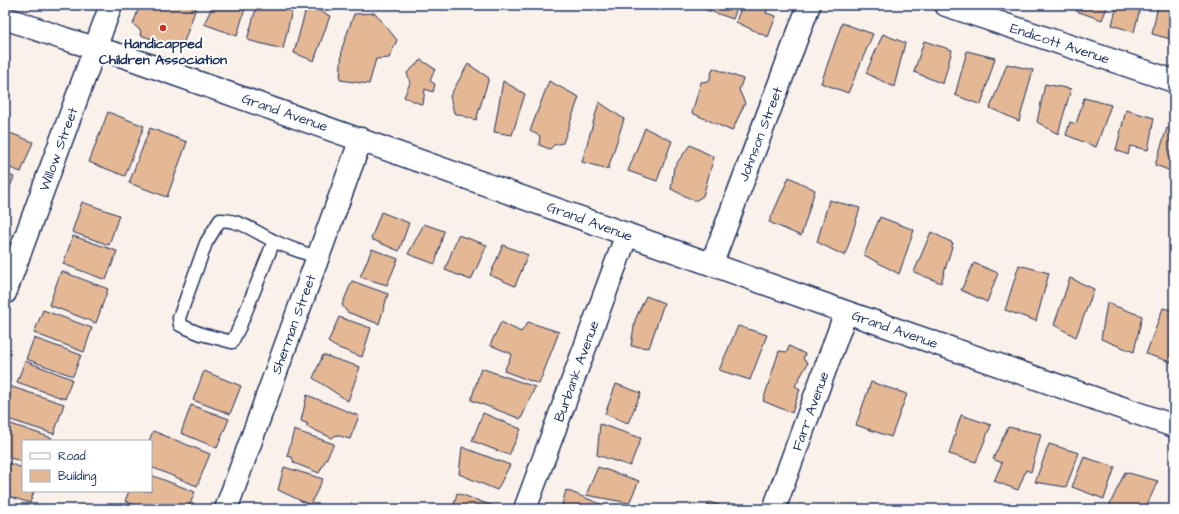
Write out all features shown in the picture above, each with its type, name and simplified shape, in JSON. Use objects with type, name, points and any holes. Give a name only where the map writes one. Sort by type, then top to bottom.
[{"type":"street","name":"Willow Street","points":[[5,294],[111,5]]},
{"type":"street","name":"Johnson Street","points":[[712,264],[809,5]]},
{"type":"street","name":"Endicott Avenue","points":[[946,5],[1174,81]]},
{"type":"street","name":"Grand Avenue","points":[[5,18],[361,139],[846,312],[1174,426]]},
{"type":"street","name":"Sherman Street","points":[[226,509],[361,139]]},
{"type":"street","name":"Burbank Avenue","points":[[525,509],[627,234]]},
{"type":"street","name":"Farr Avenue","points":[[774,509],[846,312]]},
{"type":"lane","points":[[274,241],[240,326],[232,342],[201,334],[180,326],[178,318],[206,243],[220,220],[232,220],[250,227],[274,241],[318,258]]},
{"type":"building","name":"Handicapped Children Association","points":[[140,5],[197,5],[184,42],[175,42],[173,46],[140,35],[141,31],[133,24]]},
{"type":"building","points":[[213,5],[246,5],[237,36],[204,24]]},
{"type":"building","points":[[257,5],[275,5],[292,10],[283,49],[247,40]]},
{"type":"building","points":[[307,5],[330,16],[314,61],[294,53]]},
{"type":"building","points":[[705,5],[738,5],[733,19],[704,9]]},
{"type":"building","points":[[742,5],[769,5],[766,13],[776,16],[768,37],[736,22]]},
{"type":"building","points":[[1077,5],[1108,5],[1102,20],[1076,11]]},
{"type":"building","points":[[1117,5],[1141,5],[1134,32],[1112,25]]},
{"type":"building","points":[[1158,5],[1174,5],[1174,40],[1152,34]]},
{"type":"building","points":[[375,13],[397,40],[389,58],[376,59],[369,84],[340,80],[342,48],[354,14]]},
{"type":"building","points":[[842,23],[873,34],[848,93],[821,83]]},
{"type":"building","points":[[883,34],[905,43],[894,87],[866,73]]},
{"type":"building","points":[[924,41],[952,50],[943,84],[914,72]]},
{"type":"building","points":[[967,51],[995,58],[981,105],[955,95]]},
{"type":"building","points":[[421,60],[435,69],[430,81],[435,84],[433,92],[425,89],[423,105],[404,97],[410,83],[407,73]]},
{"type":"building","points":[[468,64],[489,78],[476,120],[454,113],[450,96]]},
{"type":"building","points":[[1007,64],[1033,70],[1019,121],[990,108]]},
{"type":"building","points":[[713,68],[743,79],[739,90],[745,103],[732,131],[692,113],[701,82],[709,81]]},
{"type":"building","points":[[503,81],[525,94],[512,135],[494,132]]},
{"type":"building","points":[[549,81],[579,97],[563,143],[554,145],[550,149],[539,145],[540,136],[530,131]]},
{"type":"building","points":[[1045,84],[1071,89],[1058,134],[1037,122]]},
{"type":"building","points":[[1084,98],[1111,105],[1096,147],[1066,135],[1070,122],[1076,124]]},
{"type":"building","points":[[599,102],[624,119],[608,169],[582,162]]},
{"type":"building","points":[[1126,110],[1154,118],[1148,150],[1130,146],[1128,155],[1116,150]]},
{"type":"building","points":[[108,112],[144,126],[125,176],[89,162]]},
{"type":"building","points":[[150,128],[187,142],[167,197],[129,183]]},
{"type":"building","points":[[645,128],[672,141],[657,181],[628,171]]},
{"type":"building","points":[[1167,128],[1174,130],[1174,172],[1155,165]]},
{"type":"building","points":[[5,131],[33,142],[21,172],[5,166]]},
{"type":"building","points":[[690,145],[714,157],[703,196],[695,201],[671,189],[674,167]]},
{"type":"building","points":[[5,173],[14,177],[5,199]]},
{"type":"building","points":[[789,177],[815,190],[801,236],[769,222]]},
{"type":"building","points":[[829,200],[860,208],[845,256],[817,242]]},
{"type":"building","points":[[82,202],[119,215],[109,245],[72,232]]},
{"type":"building","points":[[381,212],[409,223],[399,251],[371,239]]},
{"type":"building","points":[[880,217],[914,230],[899,274],[864,255]]},
{"type":"building","points":[[424,224],[444,231],[435,264],[408,254]]},
{"type":"building","points":[[931,232],[953,243],[941,283],[914,272]]},
{"type":"building","points":[[458,235],[487,245],[471,280],[445,270]]},
{"type":"building","points":[[73,236],[117,251],[106,280],[63,264]]},
{"type":"building","points":[[503,245],[528,255],[515,286],[490,275]]},
{"type":"building","points":[[372,249],[398,259],[387,285],[360,277]]},
{"type":"building","points":[[974,263],[998,273],[987,302],[961,290]]},
{"type":"building","points":[[1019,265],[1049,273],[1036,321],[1005,310]]},
{"type":"building","points":[[61,271],[108,289],[96,323],[49,305]]},
{"type":"building","points":[[1070,278],[1094,289],[1076,337],[1054,325]]},
{"type":"building","points":[[352,281],[388,294],[379,324],[347,312],[342,305]]},
{"type":"building","points":[[646,296],[664,303],[649,348],[631,346],[635,320]]},
{"type":"building","points":[[1107,303],[1142,316],[1134,352],[1101,339]]},
{"type":"building","points":[[1163,308],[1174,311],[1174,363],[1146,354]]},
{"type":"building","points":[[43,310],[92,328],[84,352],[34,333]]},
{"type":"building","points":[[339,317],[371,328],[362,357],[336,347],[328,342]]},
{"type":"building","points":[[501,322],[521,332],[528,322],[559,332],[539,384],[504,371],[512,354],[490,345]]},
{"type":"building","points":[[738,326],[767,335],[750,380],[719,370]]},
{"type":"building","points":[[34,338],[81,355],[73,376],[26,359]]},
{"type":"building","points":[[789,346],[805,354],[803,359],[808,363],[795,386],[800,389],[792,413],[763,401],[779,351],[787,352]]},
{"type":"building","points":[[323,355],[360,367],[348,401],[313,378]]},
{"type":"building","points":[[25,361],[72,379],[65,399],[17,382]]},
{"type":"building","points":[[481,368],[535,387],[521,419],[471,400]]},
{"type":"building","points":[[204,371],[241,386],[230,414],[193,400]]},
{"type":"building","points":[[871,382],[907,394],[891,437],[856,425]]},
{"type":"building","points":[[616,384],[641,393],[628,423],[605,414]]},
{"type":"building","points":[[12,387],[64,404],[54,434],[5,418],[5,407]]},
{"type":"building","points":[[307,395],[359,416],[350,439],[336,435],[332,438],[306,426],[308,424],[301,421]]},
{"type":"building","points":[[191,405],[229,419],[217,448],[181,433]]},
{"type":"building","points":[[483,413],[521,429],[509,455],[472,441]]},
{"type":"building","points":[[961,415],[991,425],[976,462],[949,454]]},
{"type":"building","points":[[5,422],[52,438],[51,440],[22,440],[22,462],[5,456]]},
{"type":"building","points":[[600,424],[641,438],[630,466],[597,455]]},
{"type":"building","points":[[1008,427],[1041,434],[1031,472],[1026,470],[1018,490],[994,481],[1002,463],[993,459]]},
{"type":"building","points":[[294,430],[334,444],[319,473],[294,463],[292,457],[287,456]]},
{"type":"building","points":[[153,431],[210,454],[197,486],[152,467],[152,440],[149,440]]},
{"type":"building","points":[[1049,444],[1079,453],[1066,487],[1035,482]]},
{"type":"building","points":[[462,447],[510,465],[497,490],[459,474]]},
{"type":"building","points":[[1084,457],[1115,467],[1104,499],[1072,487]]},
{"type":"building","points":[[5,462],[22,468],[22,492],[34,492],[30,503],[5,495]]},
{"type":"building","points":[[284,467],[323,479],[310,505],[278,490]]},
{"type":"building","points":[[598,467],[639,481],[629,503],[586,495]]},
{"type":"building","points":[[1125,472],[1158,481],[1145,509],[1114,509],[1109,506]]},
{"type":"building","points":[[152,475],[195,492],[188,509],[145,509],[125,501],[129,492],[152,492]]},
{"type":"building","points":[[566,490],[613,509],[561,509]]},
{"type":"building","points":[[457,493],[496,507],[495,509],[453,509]]},
{"type":"building","points":[[709,502],[731,509],[706,509]]},
{"type":"place","name":"Handicapped Children Association","points":[[163,28]]}]
